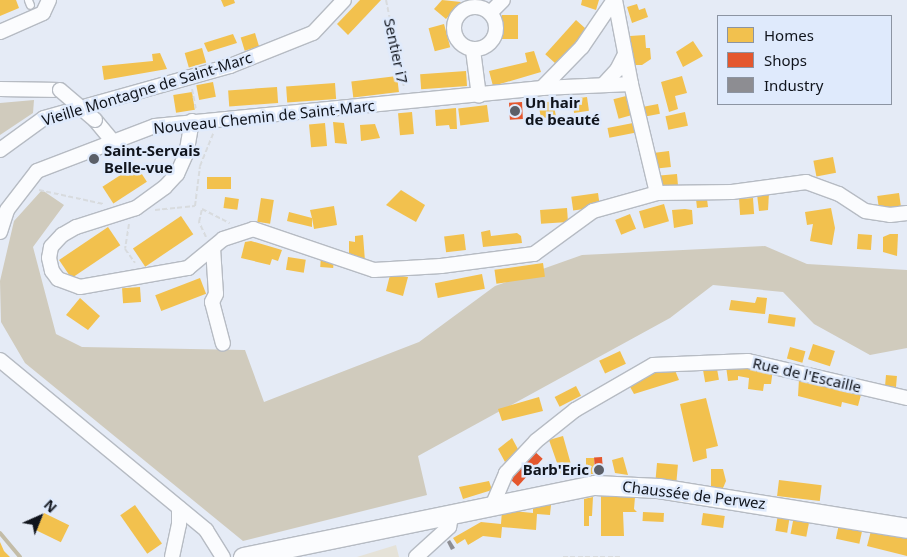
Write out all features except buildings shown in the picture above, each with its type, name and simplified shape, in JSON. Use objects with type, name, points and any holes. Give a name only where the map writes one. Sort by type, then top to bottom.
[{"type":"main road","name":"Chaussée de Perwez","points":[[243,557],[561,489],[595,485],[626,485],[844,516],[907,528]]},
{"type":"street","points":[[0,32],[43,13],[49,0]]},
{"type":"street","name":"Vieille Montagne de Saint-Marc","points":[[0,150],[44,118],[230,66],[313,33],[344,0]]},
{"type":"street","points":[[490,13],[503,0]]},
{"type":"street","points":[[542,88],[593,31],[614,0]]},
{"type":"street","points":[[614,0],[631,84],[657,193]]},
{"type":"street","points":[[477,7],[490,13],[496,26],[495,35],[482,48],[473,50],[457,40],[455,22],[468,8],[477,7]]},
{"type":"street","points":[[593,31],[611,30],[622,39]]},
{"type":"street","points":[[473,50],[479,96]]},
{"type":"street","points":[[603,85],[617,70],[625,54]]},
{"type":"street","points":[[573,55],[567,70],[568,77],[577,86],[631,84]]},
{"type":"street","name":"Nouveau Chemin de Saint-Marc","points":[[0,232],[7,210],[17,193],[45,166],[112,140],[194,114],[222,118],[577,86]]},
{"type":"street","points":[[0,89],[60,90],[95,120],[112,140]]},
{"type":"street","points":[[194,114],[186,154],[178,174],[144,203],[76,227],[62,235],[51,247],[49,258],[52,272],[68,285],[80,287],[188,268],[229,236],[254,229],[374,270],[441,266],[534,254],[593,211],[657,193],[732,192],[806,182],[838,194],[865,211],[890,215],[907,212]]},
{"type":"street","points":[[213,248],[216,294],[212,302],[223,344]]},
{"type":"street","points":[[0,360],[206,530],[223,557]]},
{"type":"street","name":"Rue de l'Escaille","points":[[493,504],[506,473],[536,441],[575,410],[653,365],[748,361],[907,398]]},
{"type":"street","points":[[172,557],[179,524],[178,508]]},
{"type":"street","points":[[416,557],[449,527],[452,513]]},
{"type":"path","name":"Sentier i7","points":[[386,0],[406,102]]},
{"type":"path","points":[[190,77],[194,114]]},
{"type":"path","points":[[195,206],[204,151],[222,118]]},
{"type":"path","points":[[17,193],[34,189],[90,200],[101,203],[114,214]]},
{"type":"path","points":[[147,212],[195,206],[226,222],[241,223],[254,229]]},
{"type":"path","points":[[201,210],[199,222],[213,248]]},
{"type":"path","points":[[129,222],[125,250],[143,276]]},
{"type":"path","points":[[563,557],[622,557]]},
{"type":"shaded area","points":[[34,100],[33,113],[0,135],[0,103]]},
{"type":"shaded area","points":[[42,190],[64,205],[33,247],[56,334],[82,347],[245,350],[264,402],[419,342],[495,286],[582,255],[765,246],[807,264],[907,270],[907,348],[870,355],[814,324],[783,292],[713,285],[670,318],[418,456],[427,495],[243,541],[25,363],[1,322],[0,281],[14,221]]},
{"type":"shaded area","points":[[396,545],[399,557],[357,557]]},
{"type":"waterway","points":[[0,533],[20,557]]},
{"type":"place","name":"Un hair de beauté","points":[[515,111]]},
{"type":"place","name":"Saint-Servais Belle-vue","points":[[94,159]]},
{"type":"place","name":"Barb'Eric","points":[[599,470]]}]
